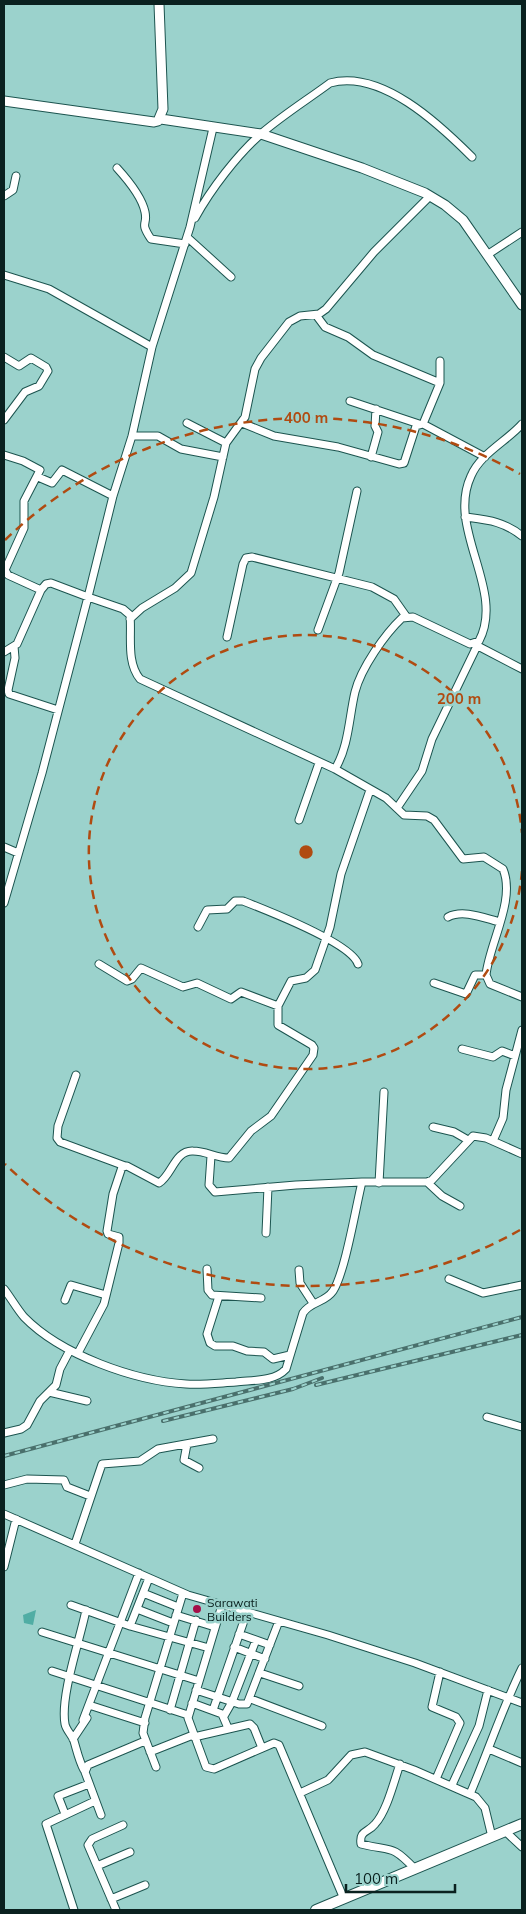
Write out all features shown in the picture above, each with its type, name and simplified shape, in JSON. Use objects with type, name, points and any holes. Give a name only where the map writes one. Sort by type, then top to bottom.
[{"type":"main road","points":[[316,1910],[522,1824]]},
{"type":"street","points":[[159,4],[163,109],[161,119]]},
{"type":"street","points":[[190,227],[204,202],[261,134],[330,83],[352,81],[385,91],[405,101],[440,125],[472,157]]},
{"type":"street","points":[[4,100],[154,122],[161,119],[261,134],[362,168],[430,196],[445,205],[463,220],[522,305]]},
{"type":"street","points":[[4,903],[58,710],[113,496],[132,436],[152,347],[190,227],[213,128]]},
{"type":"street","points":[[117,168],[130,183],[145,211],[144,228],[150,239],[186,240],[231,277]]},
{"type":"street","points":[[4,196],[10,194],[13,190],[16,176]]},
{"type":"street","points":[[130,619],[142,608],[175,588],[191,573],[214,497],[226,443],[242,423],[255,369],[261,358],[289,322],[300,316],[316,315],[326,309],[374,252],[430,196]]},
{"type":"street","points":[[487,255],[522,232]]},
{"type":"street","points":[[4,274],[49,289],[152,347]]},
{"type":"street","points":[[316,315],[325,327],[348,337],[373,355],[440,383]]},
{"type":"street","points":[[4,357],[19,366],[31,358],[46,367],[48,371],[39,386],[25,392],[4,420]]},
{"type":"street","points":[[242,423],[274,436],[338,447],[399,464],[404,463],[414,429],[421,424],[440,383],[440,361]]},
{"type":"street","points":[[350,401],[421,424],[485,457]]},
{"type":"street","points":[[371,457],[378,432],[375,426],[376,409]]},
{"type":"street","points":[[187,423],[226,443]]},
{"type":"street","points":[[397,808],[422,771],[432,739],[475,645],[482,635],[485,603],[465,517],[464,502],[471,475],[485,457],[522,424]]},
{"type":"street","points":[[132,436],[158,436],[181,449],[223,457]]},
{"type":"street","points":[[4,455],[40,470],[24,501],[24,528],[5,570],[8,575],[41,590]]},
{"type":"street","points":[[38,477],[52,483],[62,470],[113,496]]},
{"type":"street","points":[[318,630],[337,578],[357,491]]},
{"type":"street","points":[[465,517],[500,523],[509,526],[522,536]]},
{"type":"street","points":[[227,637],[243,564],[246,558],[260,558],[384,592],[394,599],[406,616],[475,645],[522,669]]},
{"type":"street","points":[[4,652],[14,646],[20,637],[41,590],[48,583],[123,609],[130,619],[130,645],[136,672],[140,679],[335,769],[386,798],[409,817],[427,816],[434,820],[463,859],[484,857],[503,869],[506,880],[500,922],[486,975],[490,984],[522,997]]},
{"type":"street","points":[[335,769],[343,754],[358,682],[383,640],[406,616]]},
{"type":"street","points":[[14,646],[15,658],[8,690],[9,694],[58,710]]},
{"type":"street","points":[[299,820],[319,763]]},
{"type":"street","points":[[76,1075],[58,1126],[57,1138],[60,1142],[125,1166],[159,1183],[175,1162],[187,1152],[197,1151],[225,1158],[232,1156],[251,1131],[271,1116],[313,1055],[312,1045],[278,1025],[278,1006],[291,981],[306,978],[315,970],[326,938],[341,874],[370,790]]},
{"type":"street","points":[[4,848],[18,853]]},
{"type":"street","points":[[198,927],[208,910],[227,909],[239,900],[326,938],[352,954],[358,964]]},
{"type":"street","points":[[448,917],[457,913],[500,922]]},
{"type":"street","points":[[99,964],[127,981],[132,980],[141,968],[183,987],[196,983],[232,999],[242,992],[278,1006]]},
{"type":"street","points":[[434,983],[466,994],[475,975],[486,975]]},
{"type":"street","points":[[493,1141],[503,1118],[506,1090],[522,1030]]},
{"type":"street","points":[[462,1049],[490,1057],[502,1051],[515,1056]]},
{"type":"street","points":[[379,1183],[384,1092]]},
{"type":"street","points":[[433,1127],[454,1132],[468,1140]]},
{"type":"street","points":[[211,1156],[209,1185],[215,1192],[362,1182],[427,1182],[437,1175],[473,1136],[480,1136],[522,1154]]},
{"type":"street","points":[[78,1354],[90,1326],[101,1310],[106,1296],[119,1240],[117,1236],[108,1233],[110,1206],[115,1186],[125,1166]]},
{"type":"street","points":[[5,1294],[24,1317],[70,1350],[111,1368],[164,1382],[205,1384],[273,1377],[286,1369],[303,1313],[307,1306],[323,1301],[338,1282],[362,1182]]},
{"type":"street","points":[[427,1182],[442,1196],[460,1206]]},
{"type":"street","points":[[266,1233],[268,1187]]},
{"type":"street","points":[[208,1268],[208,1290],[212,1295],[261,1298]]},
{"type":"street","points":[[299,1270],[300,1283],[313,1303]]},
{"type":"street","points":[[449,1279],[483,1292],[522,1285]]},
{"type":"street","points":[[65,1300],[70,1285],[106,1296]]},
{"type":"street","points":[[219,1296],[207,1334],[210,1343],[215,1346],[234,1346],[246,1351],[261,1351],[273,1359],[290,1355]]},
{"type":"street","points":[[4,1433],[24,1428],[40,1401],[58,1382],[60,1369],[70,1350]]},
{"type":"street","points":[[48,1392],[87,1401]]},
{"type":"street","points":[[488,1417],[522,1427]]},
{"type":"street","points":[[75,1544],[102,1464],[140,1461],[154,1450],[213,1439]]},
{"type":"street","points":[[187,1444],[184,1460],[199,1468]]},
{"type":"street","points":[[4,1485],[27,1479],[64,1480],[67,1487],[90,1496]]},
{"type":"street","points":[[4,1514],[183,1593],[440,1672],[522,1703]]},
{"type":"street","points":[[4,1567],[16,1519]]},
{"type":"street","points":[[73,1739],[91,1706],[139,1573]]},
{"type":"street","points":[[130,1626],[149,1578]]},
{"type":"street","points":[[143,1593],[196,1620],[215,1627]]},
{"type":"street","points":[[156,1767],[145,1741],[144,1722],[183,1593]]},
{"type":"street","points":[[71,1605],[130,1626],[209,1648]]},
{"type":"street","points":[[222,1605],[188,1716],[189,1726],[206,1767],[209,1769],[274,1743],[279,1745],[344,1899]]},
{"type":"street","points":[[137,1609],[173,1623]]},
{"type":"street","points":[[86,1610],[80,1643],[70,1677],[65,1726],[73,1739],[80,1765],[84,1770],[86,1768]]},
{"type":"street","points":[[213,1710],[246,1612]]},
{"type":"street","points":[[170,1710],[196,1620]]},
{"type":"street","points":[[196,1690],[244,1705],[251,1699],[279,1621]]},
{"type":"street","points":[[42,1632],[199,1681]]},
{"type":"street","points":[[239,1634],[270,1645]]},
{"type":"street","points":[[224,1716],[232,1702],[256,1640]]},
{"type":"street","points":[[234,1647],[265,1659]]},
{"type":"street","points":[[470,1794],[508,1697],[522,1668]]},
{"type":"street","points":[[52,1671],[188,1716]]},
{"type":"street","points":[[436,1779],[460,1724],[456,1717],[432,1707],[440,1672]]},
{"type":"street","points":[[260,1673],[299,1686]]},
{"type":"street","points":[[452,1785],[479,1726],[488,1690]]},
{"type":"street","points":[[251,1699],[322,1726]]},
{"type":"street","points":[[192,1703],[224,1716],[228,1728]]},
{"type":"street","points":[[83,1720],[91,1706]]},
{"type":"street","points":[[91,1706],[144,1722]]},
{"type":"street","points":[[150,1752],[194,1736],[245,1724],[253,1725],[262,1748]]},
{"type":"street","points":[[86,1768],[92,1762],[145,1741]]},
{"type":"street","points":[[489,1749],[522,1764]]},
{"type":"street","points":[[300,1793],[328,1780],[351,1755],[365,1752],[400,1764],[470,1794],[482,1802],[492,1836]]},
{"type":"street","points":[[400,1764],[382,1813],[376,1824],[362,1832],[360,1844],[390,1848],[401,1854],[415,1869]]},
{"type":"street","points":[[86,1768],[89,1784],[101,1816]]},
{"type":"street","points":[[65,1814],[58,1796],[89,1784]]},
{"type":"street","points":[[74,1910],[46,1827],[48,1822],[95,1801]]},
{"type":"street","points":[[116,1910],[89,1848],[89,1841],[123,1825]]},
{"type":"street","points":[[505,1831],[522,1847]]},
{"type":"street","points":[[97,1866],[130,1852]]},
{"type":"street","points":[[111,1899],[145,1885]]},
{"type":"water","points":[[36,1610],[33,1625],[24,1623],[23,1615]]},
{"type":"railway","points":[[4,1456],[522,1317]]},
{"type":"railway","points":[[316,1385],[522,1335]]},
{"type":"railway","points":[[163,1421],[293,1389],[322,1378]]},
{"type":"place","name":"Sarawati Builders","points":[[197,1609]]}]
